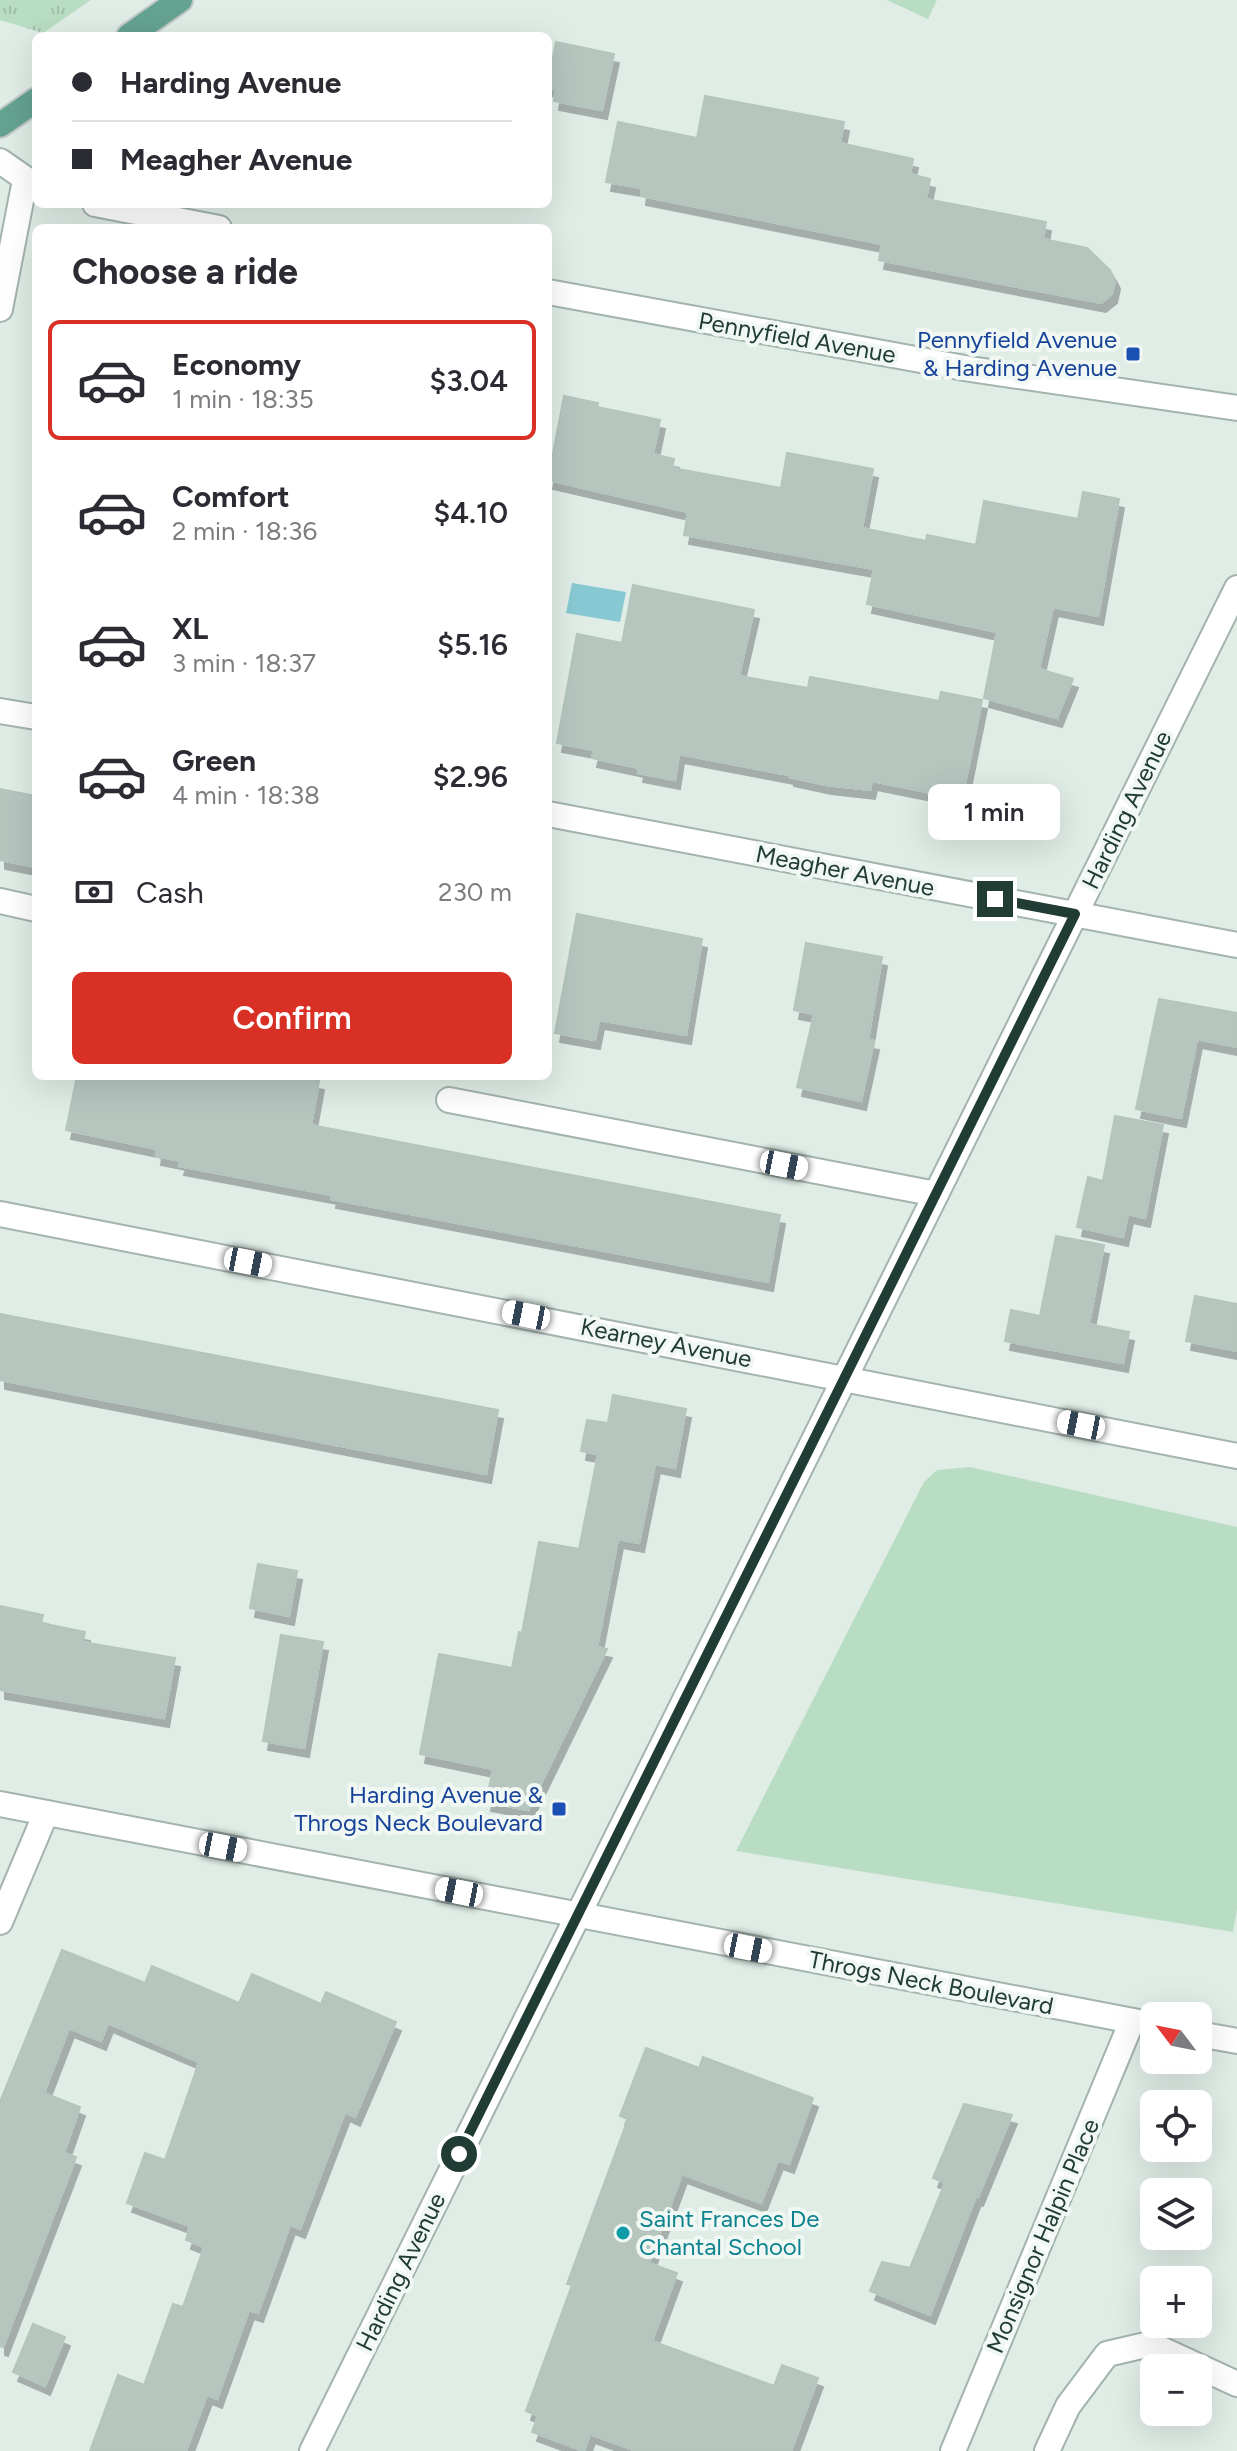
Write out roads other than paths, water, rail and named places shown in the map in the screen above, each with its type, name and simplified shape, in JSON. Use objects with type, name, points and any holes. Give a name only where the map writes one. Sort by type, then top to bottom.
[{"type":"main road","points":[[135,32],[180,0]]},
{"type":"main road","points":[[0,125],[32,103]]},
{"type":"street","points":[[0,161],[31,183],[0,309]]},
{"type":"street","points":[[116,208],[198,224]]},
{"type":"street","name":"Pennyfield Avenue","points":[[552,293],[970,369],[1237,408]]},
{"type":"street","name":"Harding Avenue","points":[[312,2451],[1237,588]]},
{"type":"street","points":[[0,711],[32,716]]},
{"type":"street","name":"Meagher Avenue","points":[[552,815],[1237,945]]},
{"type":"street","points":[[0,901],[32,908]]},
{"type":"street","points":[[449,1100],[936,1194]]},
{"type":"street","name":"Kearney Avenue","points":[[0,1214],[1237,1456]]},
{"type":"street","name":"Throgs Neck Boulevard","points":[[0,1804],[1140,2022]]},
{"type":"street","points":[[0,1922],[46,1813]]},
{"type":"street","name":"Monsignor Halpin Place","points":[[953,2451],[1140,2030]]},
{"type":"street","points":[[1212,2037],[1237,2041]]},
{"type":"street","points":[[1047,2451],[1068,2406],[1107,2354],[1150,2344],[1237,2384]]},
{"type":"water","points":[[572,583],[626,592],[620,622],[566,613]]},
{"type":"place","name":"Pennyfield Avenue & Harding Avenue","points":[[1133,354]]},
{"type":"place","name":"Harding Avenue & Throgs Neck Boulevard","points":[[559,1809]]},
{"type":"place","name":"Saint Frances De Chantal School","points":[[623,2233]]}]
